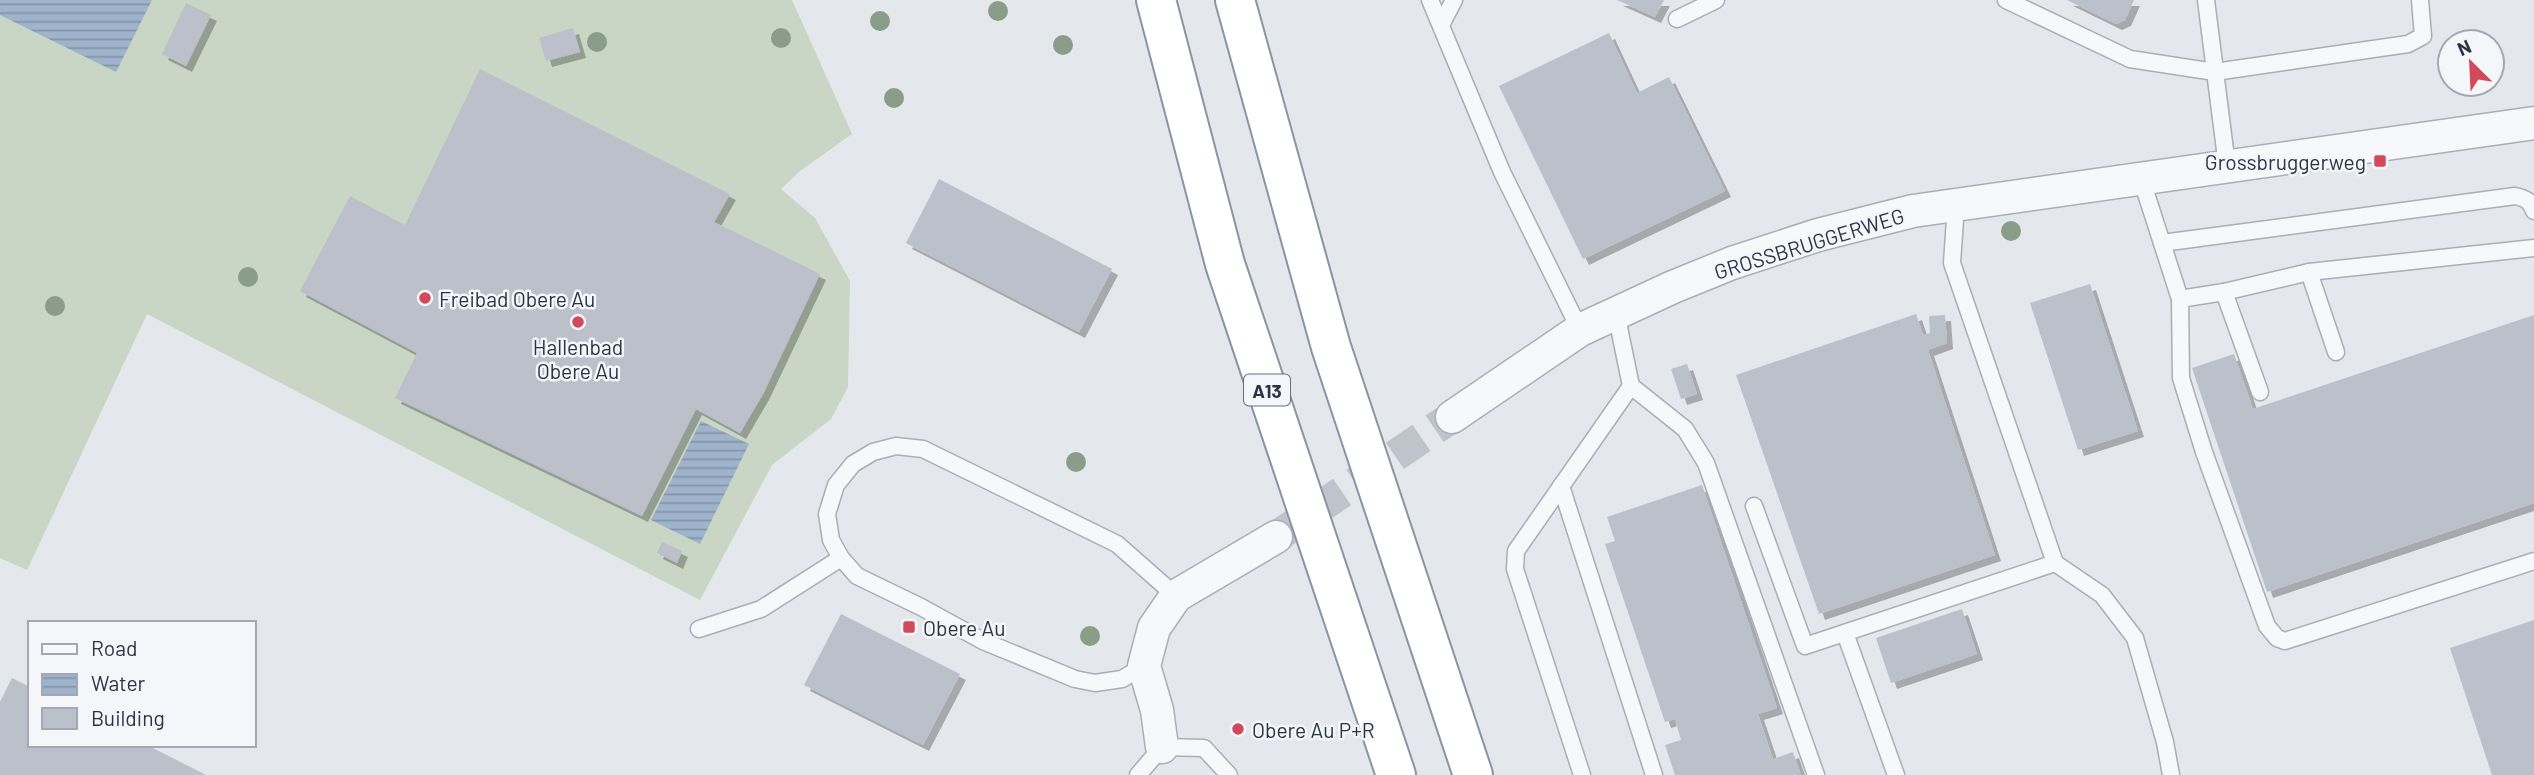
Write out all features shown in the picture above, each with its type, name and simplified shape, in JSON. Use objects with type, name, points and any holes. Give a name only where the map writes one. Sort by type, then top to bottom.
[{"type":"highway","name":"A13","points":[[1156,0],[1225,264],[1396,775]]},
{"type":"highway","points":[[1235,0],[1331,347],[1473,775]]},
{"type":"street","name":"GROSSBRUGGERWEG","points":[[1452,418],[1580,330],[1732,264],[1818,235],[1913,211],[2534,122]]},
{"type":"street","points":[[1163,747],[1157,710],[1144,666],[1154,628],[1176,596],[1276,537]]},
{"type":"lane","points":[[1430,0],[1502,172],[1580,330]]},
{"type":"lane","points":[[1441,25],[1454,0]]},
{"type":"lane","points":[[1677,19],[1716,0]]},
{"type":"lane","points":[[2006,0],[2130,59],[2215,72],[2408,44],[2423,36],[2420,0]]},
{"type":"lane","points":[[2206,0],[2227,166]]},
{"type":"lane","points":[[2141,178],[2180,299],[2181,379],[2204,452],[2267,626],[2277,638],[2285,641],[2534,561]]},
{"type":"lane","points":[[2162,243],[2515,196],[2532,204],[2534,211]]},
{"type":"lane","points":[[1956,205],[1952,263],[2055,563],[2102,595],[2135,638],[2165,742],[2171,775]]},
{"type":"lane","points":[[2180,299],[2224,292],[2309,272],[2534,248]]},
{"type":"lane","points":[[2309,272],[2336,352]]},
{"type":"lane","points":[[2224,292],[2260,392]]},
{"type":"lane","points":[[1616,313],[1631,386],[1685,429],[1706,463],[1816,775]]},
{"type":"lane","points":[[1582,775],[1515,569],[1516,551],[1631,386]]},
{"type":"lane","points":[[1144,666],[1122,679],[1095,683],[1075,679],[983,641],[857,576],[841,558],[831,540],[827,514],[836,485],[853,464],[873,452],[896,446],[923,449],[1117,544],[1176,596]]},
{"type":"lane","points":[[1561,486],[1654,775]]},
{"type":"lane","points":[[1754,506],[1805,646],[2055,563]]},
{"type":"lane","points":[[699,629],[761,609],[841,558]]},
{"type":"lane","points":[[1844,633],[1896,775]]},
{"type":"lane","points":[[1138,775],[1163,747],[1204,748],[1228,775]]},
{"type":"green space","name":"Freibad Obere Au","points":[[0,0],[792,0],[852,134],[800,171],[781,189],[815,218],[850,281],[848,387],[831,419],[772,465],[700,600],[147,314],[27,570],[0,558]]},
{"type":"water","points":[[0,0],[152,0],[116,72],[0,15]]},
{"type":"water","points":[[701,421],[749,444],[700,544],[651,520]]},
{"type":"building","points":[[1617,0],[1664,0],[1655,17]]},
{"type":"building","points":[[2067,0],[2134,0],[2125,20],[2116,24]]},
{"type":"building","points":[[186,3],[211,15],[186,66],[162,54]]},
{"type":"building","points":[[573,28],[580,52],[546,61],[539,38]]},
{"type":"building","points":[[1609,33],[1637,93],[1669,77],[1725,191],[1583,259],[1499,86]]},
{"type":"building","name":"Hallenbad Obere Au","points":[[480,69],[730,194],[714,222],[820,274],[763,394],[740,433],[696,409],[642,516],[395,398],[417,353],[300,291],[350,196],[405,225]]},
{"type":"building","points":[[939,179],[1112,269],[1079,332],[906,243]]},
{"type":"building","points":[[2090,284],[2138,431],[2078,450],[2030,303]]},
{"type":"building","points":[[1916,314],[1923,335],[1930,333],[1929,316],[1945,315],[1947,343],[1928,350],[1995,555],[1819,614],[1736,375]]},
{"type":"building","points":[[2534,315],[2534,503],[2267,592],[2192,368],[2234,354],[2253,409]]},
{"type":"building","points":[[1687,364],[1697,394],[1681,399],[1671,369]]},
{"type":"building","points":[[1702,485],[1777,708],[1758,714],[1773,759],[1793,752],[1801,775],[1675,775],[1665,745],[1681,740],[1675,719],[1665,722],[1605,544],[1615,541],[1607,517]]},
{"type":"building","points":[[662,542],[682,551],[677,563],[657,553]]},
{"type":"building","points":[[1962,609],[1977,654],[1891,683],[1876,638]]},
{"type":"building","points":[[841,614],[960,674],[923,745],[804,685]]},
{"type":"building","points":[[2534,620],[2534,775],[2492,775],[2450,648]]},
{"type":"building","points":[[12,678],[28,686],[28,747],[151,747],[206,775],[0,775],[0,702]]},
{"type":"tunnel","points":[[1276,537],[1452,417]]},
{"type":"place","name":"Grossbruggerweg","points":[[2380,161]]},
{"type":"place","name":"Freibad Obere Au","points":[[425,298]]},
{"type":"place","name":"Hallenbad Obere Au","points":[[578,322]]},
{"type":"place","name":"Obere Au","points":[[909,627]]},
{"type":"place","name":"Obere Au P+R","points":[[1238,729]]}]
